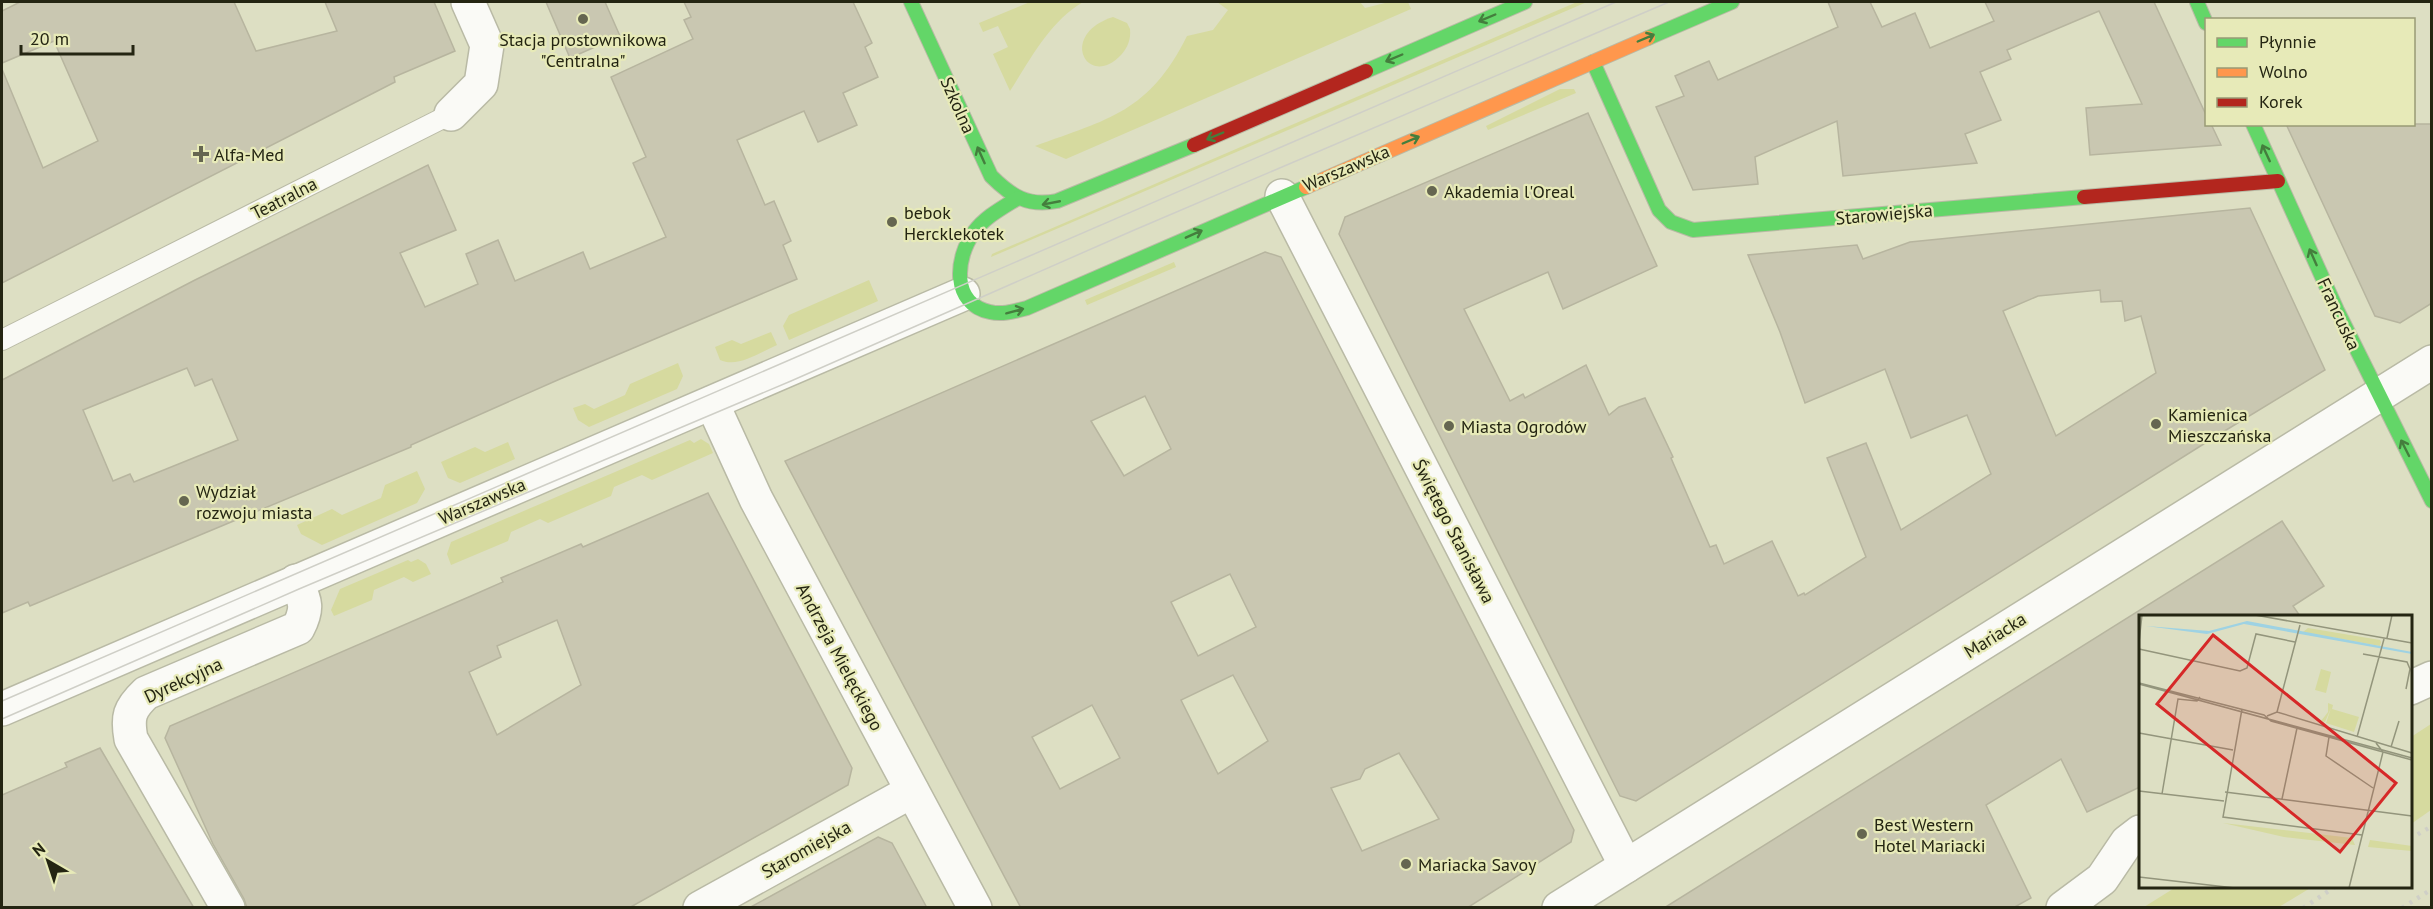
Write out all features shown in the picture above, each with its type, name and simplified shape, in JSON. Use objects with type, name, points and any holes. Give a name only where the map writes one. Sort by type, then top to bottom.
[{"type":"street","name":"Teatralna","points":[[451,114],[481,84],[487,45],[468,2]]},
{"type":"street","name":"Szkolna","points":[[911,2],[991,176],[1003,189],[1018,198]]},
{"type":"street","points":[[963,294],[959,265],[973,234],[985,221],[1018,198],[1039,205],[1058,202],[1525,2]]},
{"type":"street","name":"Warszawska","points":[[2,709],[296,580],[963,294],[978,308],[988,312],[999,315],[1014,312],[1732,2]]},
{"type":"street","points":[[2197,2],[2205,21]]},
{"type":"street","name":"Starowiejska","points":[[1593,62],[1659,210],[1671,222],[1693,230],[2278,181]]},
{"type":"street","name":"Francuska","points":[[2254,126],[2337,310],[2432,501]]},
{"type":"street","name":"Świętego Stanisława","points":[[1282,196],[1626,866]]},
{"type":"street","name":"Mariacka","points":[[1559,908],[2432,362]]},
{"type":"street","name":"Andrzeja Mielęckiego","points":[[711,403],[756,499],[975,908]]},
{"type":"street","name":"Dyrekcyjna","points":[[228,908],[131,739],[128,721],[135,704],[146,693],[298,628],[306,610],[296,580]]},
{"type":"street","points":[[2412,687],[2432,678]]},
{"type":"street","name":"Staromiejska","points":[[700,908],[912,790]]},
{"type":"street","points":[[2063,908],[2102,879],[2127,842],[2139,833]]},
{"type":"lane","name":"Teatralna","points":[[2,340],[451,114]]},
{"type":"green space","points":[[1030,2],[1083,2],[1071,10],[1051,30],[1010,91],[993,54],[1008,47],[998,26],[983,32],[979,23]]},
{"type":"green space","points":[[1217,2],[1360,2],[1365,8],[1389,2],[1408,2],[1411,9],[1066,159],[1035,146],[1106,119],[1142,97],[1173,61],[1187,36],[1213,30],[1228,10]]},
{"type":"green space","points":[[1577,2],[1587,2],[991,257],[992,254]]},
{"type":"green space","points":[[1113,17],[1127,23],[1130,29],[1127,46],[1121,55],[1109,64],[1098,66],[1089,63],[1084,56],[1082,46],[1086,35],[1096,25]]},
{"type":"green space","points":[[1560,89],[1574,89],[1576,93],[1488,130],[1486,126]]},
{"type":"green space","points":[[1174,262],[1176,267],[1087,305],[1085,300]]},
{"type":"green space","points":[[869,280],[878,301],[789,340],[783,326],[789,315]]},
{"type":"green space","points":[[771,332],[777,345],[741,361],[720,360],[715,347],[732,340],[741,344]]},
{"type":"green space","points":[[678,363],[683,376],[677,389],[589,427],[578,420],[573,408],[585,404],[594,409],[625,395],[630,384]]},
{"type":"green space","points":[[701,439],[709,444],[713,453],[652,480],[642,475],[614,487],[611,496],[548,523],[540,519],[511,532],[508,541],[451,565],[447,554],[451,542],[690,440],[694,443]]},
{"type":"green space","points":[[508,442],[515,459],[460,483],[448,478],[441,462],[475,447],[485,452]]},
{"type":"green space","points":[[417,471],[425,489],[417,503],[322,545],[301,534],[297,525],[332,509],[342,515],[381,498],[385,485]]},
{"type":"green space","points":[[418,559],[426,564],[431,574],[413,582],[404,577],[374,590],[372,600],[334,616],[331,610],[340,589],[408,560],[411,562]]},
{"type":"green space","points":[[2431,724],[2431,810],[2412,823],[2412,736]]},
{"type":"green space","points":[[2174,888],[2310,888],[2279,907],[2144,907]]},
{"type":"building","points":[[20,2],[234,2],[256,51],[337,31],[325,2],[434,2],[455,51],[394,77],[395,82],[2,283],[2,69],[43,168],[98,141],[54,41],[2,63],[2,11]]},
{"type":"building","name":"Stacja prostownikowa \"Centralna\"","points":[[546,2],[605,2],[620,36],[570,58]]},
{"type":"building","points":[[684,2],[853,2],[872,43],[865,47],[878,77],[843,93],[857,125],[818,142],[804,111],[737,140],[765,205],[774,201],[791,241],[783,245],[797,279],[560,379],[411,445],[411,447],[30,606],[28,602],[2,613],[2,380],[195,280],[428,165],[456,230],[400,253],[425,307],[478,284],[466,254],[498,240],[515,281],[583,252],[590,269],[666,237],[633,163],[646,157],[611,77],[693,39],[684,20],[691,17]],"holes":[[[187,368],[195,386],[212,379],[238,440],[134,482],[130,474],[113,481],[83,410]]]},
{"type":"building","points":[[1828,2],[1870,2],[1882,27],[1915,13],[1930,48],[1994,21],[1985,2],[2154,2],[2205,113],[2205,126],[2212,126],[2221,145],[2090,155],[2086,108],[2142,104],[2099,11],[2007,50],[2011,59],[1980,72],[2001,120],[1965,134],[1977,163],[1843,176],[1837,121],[1755,157],[1758,184],[1693,190],[1656,107],[1684,96],[1675,76],[1709,61],[1718,80],[1838,27]]},
{"type":"building","points":[[1588,113],[1657,266],[1563,309],[1548,272],[1464,309],[1510,401],[1523,394],[1525,398],[1586,365],[1609,415],[1619,407],[1645,398],[1673,457],[1671,458],[1710,547],[1716,545],[1724,564],[1772,541],[1798,596],[1804,593],[1805,595],[1866,557],[1827,458],[1866,443],[1901,530],[1991,474],[1967,415],[1911,438],[1885,369],[1805,403],[1780,332],[1748,255],[1857,245],[1863,259],[1910,242],[2250,208],[2325,370],[1636,801],[1620,796],[1339,234],[1345,217]],"holes":[[[2100,290],[2101,302],[2122,301],[2125,321],[2141,316],[2156,373],[2056,436],[2003,311],[2038,296]]]},
{"type":"building","points":[[2432,124],[2432,303],[2400,323],[2375,316],[2287,126]]},
{"type":"building","points":[[1265,252],[1281,257],[1574,830],[1571,842],[1467,908],[1021,908],[785,461]],"holes":[[[1145,396],[1171,449],[1124,476],[1091,421]],[[1230,574],[1256,627],[1198,656],[1171,602]],[[1233,675],[1268,741],[1218,774],[1181,700]],[[1092,705],[1120,758],[1060,789],[1032,737]],[[1399,753],[1439,819],[1362,851],[1331,788],[1360,779],[1365,769]]]},
{"type":"building","points":[[708,493],[852,768],[848,785],[629,908],[247,908],[213,844],[165,738],[170,726],[503,582],[501,578],[581,544],[583,547]],"holes":[[[557,620],[581,685],[497,735],[469,672],[501,657],[497,646]]]},
{"type":"building","points":[[2282,521],[2324,586],[2293,606],[2299,615],[2139,615],[2139,787],[2087,812],[2061,759],[1986,805],[2031,898],[2013,908],[1664,908]]},
{"type":"building","points":[[100,748],[194,908],[2,908],[2,795],[67,767],[65,763]]},
{"type":"building","points":[[878,837],[892,843],[927,908],[749,908]]},
{"type":"tram line","points":[[2,701],[1616,2]]},
{"type":"tram line","points":[[2,719],[299,589],[791,381],[1132,231],[1669,2]]},
{"type":"railway","points":[[2412,838],[2432,826]]},
{"type":"railway","points":[[2303,908],[2333,888]]},
{"type":"railway","points":[[2402,908],[2432,889]]},
{"type":"traffic: fast","points":[[911,2],[991,176],[1013,194],[1029,201],[1057,201],[1194,145]]},
{"type":"traffic: fast","points":[[1366,71],[1525,2]]},
{"type":"traffic: fast","points":[[1648,38],[1732,2]]},
{"type":"traffic: fast","points":[[2197,2],[2205,21]]},
{"type":"traffic: fast","points":[[1593,62],[1659,210],[1671,222],[1693,230],[2084,197]]},
{"type":"traffic: fast","points":[[2254,126],[2337,310],[2432,501]]},
{"type":"traffic: fast","points":[[1018,198],[994,213],[978,227],[963,254],[960,267],[963,290],[968,300],[977,307],[990,312],[1004,313],[1027,308],[1306,187]]},
{"type":"traffic: slow","points":[[1306,187],[1648,38]]},
{"type":"traffic: jam","points":[[1194,145],[1366,71]]},
{"type":"traffic: jam","points":[[2084,197],[2278,181]]},
{"type":"place","name":"Stacja prostownikowa \"Centralna\"","points":[[583,19]]},
{"type":"place","name":"Alfa-Med","points":[[201,154]]},
{"type":"place","name":"Akademia l'Oreal","points":[[1432,191]]},
{"type":"place","name":"bebok Hercklekotek","points":[[892,222]]},
{"type":"place","name":"Kamienica Mieszczańska","points":[[2156,424]]},
{"type":"place","name":"Miasta Ogrodów","points":[[1449,426]]},
{"type":"place","name":"Wydział rozwoju miasta","points":[[184,501]]},
{"type":"place","name":"Best Western Hotel Mariacki","points":[[1862,834]]},
{"type":"place","name":"Mariacka Savoy","points":[[1406,864]]}]
